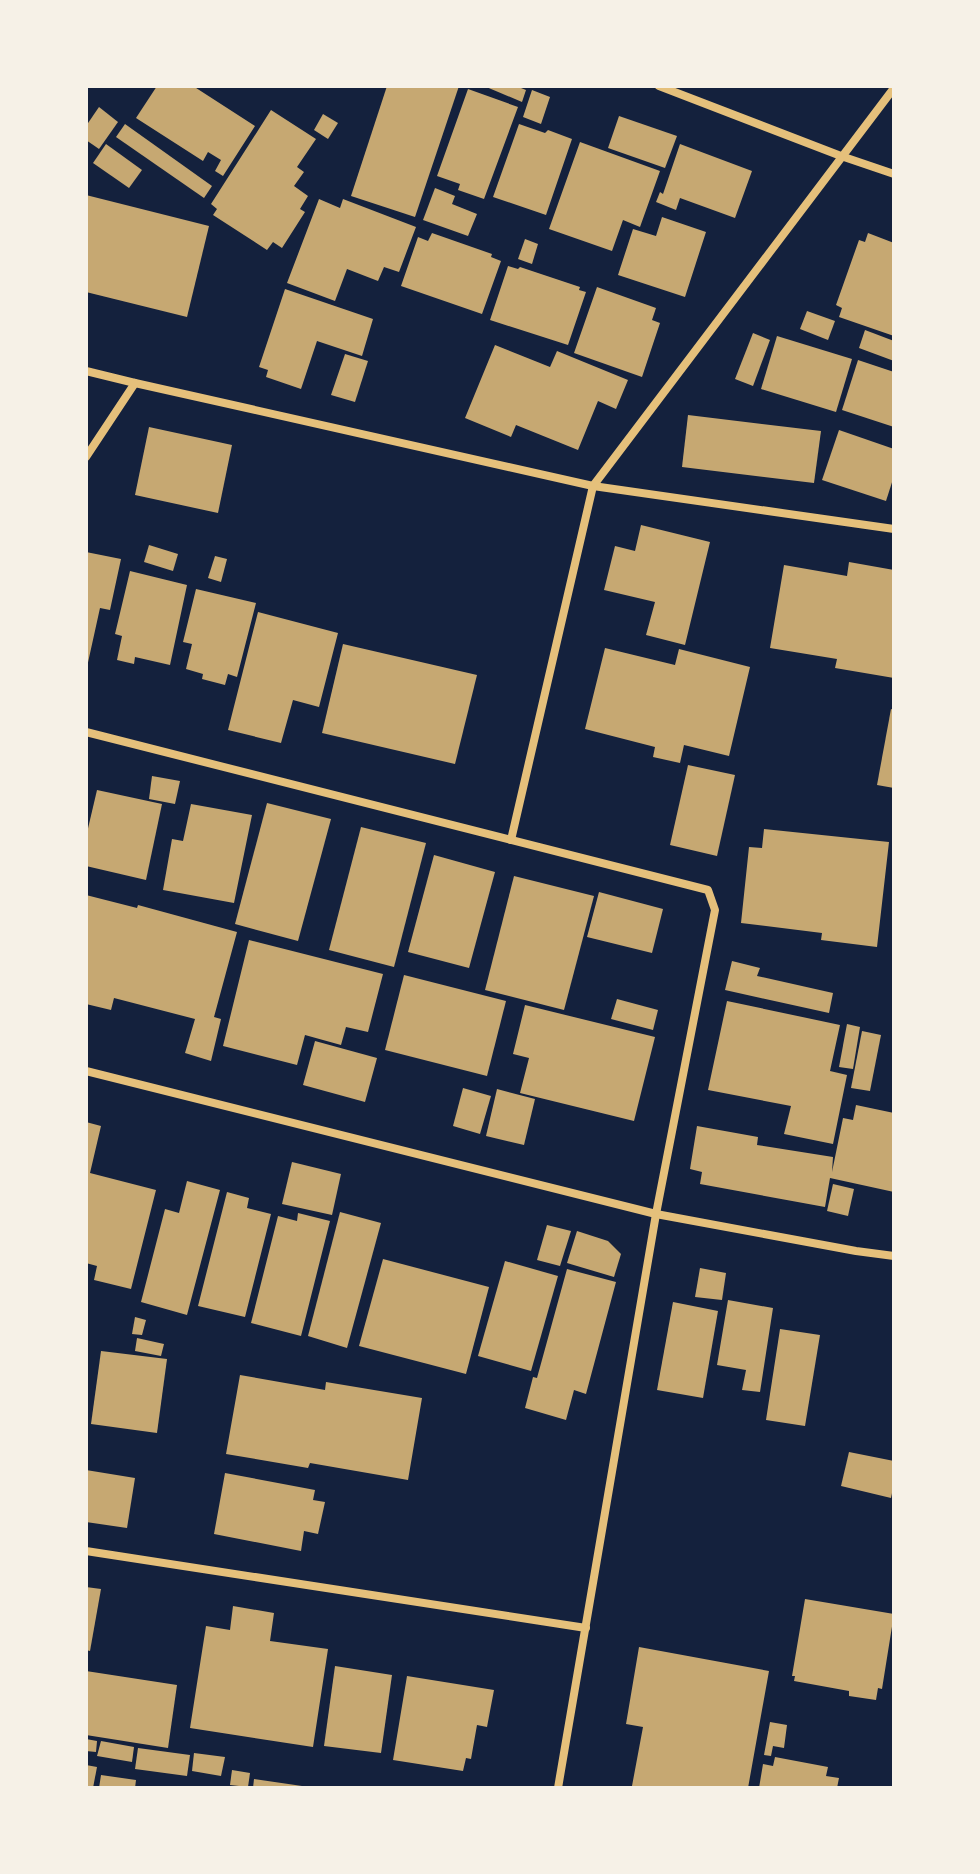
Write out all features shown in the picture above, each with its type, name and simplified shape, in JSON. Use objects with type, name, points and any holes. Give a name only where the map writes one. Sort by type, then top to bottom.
[{"type":"street","points":[[659,86],[894,174]]},
{"type":"street","points":[[511,840],[593,486],[894,88]]},
{"type":"street","points":[[86,371],[593,486],[894,529]]},
{"type":"street","points":[[86,457],[135,383]]},
{"type":"street","points":[[86,732],[708,890],[715,910],[656,1214],[558,1788]]},
{"type":"street","points":[[86,1071],[656,1214],[894,1256]]},
{"type":"street","points":[[86,1551],[586,1628]]},
{"type":"building","points":[[157,86],[193,86],[255,126],[223,176],[215,171],[221,160],[208,152],[203,161],[136,118]]},
{"type":"building","points":[[387,86],[459,86],[415,217],[351,196]]},
{"type":"building","points":[[484,86],[516,86],[526,90],[522,102]]},
{"type":"building","points":[[468,89],[518,107],[484,199],[458,190],[460,184],[437,176]]},
{"type":"building","points":[[532,90],[550,97],[541,124],[523,117]]},
{"type":"building","points":[[99,107],[118,122],[99,149],[86,140],[86,126]]},
{"type":"building","points":[[271,110],[316,139],[297,167],[304,172],[294,186],[308,196],[300,209],[305,212],[282,248],[273,242],[267,250],[213,215],[217,209],[211,204]]},
{"type":"building","points":[[323,114],[338,123],[328,139],[314,130]]},
{"type":"building","points":[[619,116],[677,136],[665,168],[608,148]]},
{"type":"building","points":[[125,124],[212,186],[204,198],[116,137]]},
{"type":"building","points":[[519,124],[572,139],[546,215],[493,197]]},
{"type":"building","points":[[580,142],[660,171],[640,227],[623,220],[612,251],[549,229]]},
{"type":"building","points":[[106,144],[142,170],[129,188],[93,163]]},
{"type":"building","points":[[680,144],[752,171],[735,218],[680,198],[676,210],[656,202],[660,192],[663,194]]},
{"type":"building","points":[[435,188],[455,196],[452,204],[477,214],[468,236],[423,220]]},
{"type":"building","points":[[86,195],[209,226],[187,317],[86,292]]},
{"type":"building","points":[[319,199],[340,208],[343,199],[416,227],[399,272],[384,267],[378,281],[347,269],[335,301],[287,283]]},
{"type":"building","points":[[662,217],[706,232],[685,297],[618,275],[633,229],[656,236]]},
{"type":"building","points":[[432,233],[492,254],[491,257],[501,261],[482,314],[401,286],[418,237],[428,241]]},
{"type":"building","points":[[868,233],[894,243],[894,336],[839,317],[842,308],[836,305],[859,240],[865,242]]},
{"type":"building","points":[[525,239],[538,244],[532,264],[518,259]]},
{"type":"building","points":[[508,266],[580,287],[579,290],[586,292],[568,345],[490,320]]},
{"type":"building","points":[[597,287],[656,308],[652,320],[660,323],[642,377],[574,353]]},
{"type":"building","points":[[285,289],[373,319],[362,356],[317,341],[301,389],[266,377],[268,370],[259,367]]},
{"type":"building","points":[[807,311],[835,321],[828,340],[800,329]]},
{"type":"building","points":[[865,330],[894,341],[894,361],[859,348]]},
{"type":"building","points":[[753,333],[770,340],[753,386],[735,379]]},
{"type":"building","points":[[777,336],[852,359],[836,412],[761,389]]},
{"type":"building","points":[[495,345],[550,367],[557,351],[628,380],[616,409],[598,401],[578,450],[516,425],[511,437],[465,418]]},
{"type":"building","points":[[345,354],[368,361],[355,402],[331,395]]},
{"type":"building","points":[[858,360],[894,372],[894,427],[842,410]]},
{"type":"building","points":[[688,415],[821,431],[814,483],[682,467]]},
{"type":"building","points":[[149,427],[232,445],[218,513],[135,495]]},
{"type":"building","points":[[839,430],[894,449],[894,476],[886,501],[822,480]]},
{"type":"building","points":[[641,525],[710,542],[685,645],[646,635],[655,602],[604,590],[615,546],[635,551]]},
{"type":"building","points":[[149,545],[178,554],[173,571],[144,562]]},
{"type":"building","points":[[86,552],[121,559],[110,610],[100,608],[87,667]]},
{"type":"building","points":[[215,556],[227,559],[221,582],[208,578]]},
{"type":"building","points":[[849,562],[894,570],[894,678],[835,668],[837,659],[770,648],[784,565],[847,576]]},
{"type":"building","points":[[130,571],[187,585],[170,665],[135,657],[134,664],[117,660],[122,636],[115,634]]},
{"type":"building","points":[[196,589],[256,603],[237,677],[228,674],[225,685],[202,679],[203,674],[186,669],[192,644],[183,642]]},
{"type":"building","points":[[258,612],[338,633],[319,707],[293,700],[281,743],[228,730]]},
{"type":"building","points":[[343,644],[477,675],[455,764],[322,733]]},
{"type":"building","points":[[605,648],[675,665],[679,649],[750,667],[729,756],[684,745],[680,763],[653,757],[655,747],[585,729]]},
{"type":"building","points":[[891,709],[894,710],[894,788],[877,785]]},
{"type":"building","points":[[688,765],[735,775],[717,856],[670,845]]},
{"type":"building","points":[[152,776],[180,781],[175,804],[149,799]]},
{"type":"building","points":[[97,790],[162,804],[146,880],[86,866],[86,837]]},
{"type":"building","points":[[267,803],[331,819],[298,941],[235,924]]},
{"type":"building","points":[[191,804],[252,815],[234,903],[163,890],[172,839],[183,841]]},
{"type":"building","points":[[361,827],[426,843],[394,967],[329,950]]},
{"type":"building","points":[[764,829],[889,842],[877,947],[821,940],[822,933],[741,923],[749,847],[762,848]]},
{"type":"building","points":[[434,855],[495,872],[469,968],[408,952]]},
{"type":"building","points":[[514,876],[594,896],[564,1010],[485,990]]},
{"type":"building","points":[[599,892],[663,909],[652,953],[587,937]]},
{"type":"building","points":[[86,895],[137,908],[138,905],[237,932],[214,1017],[221,1019],[211,1061],[185,1053],[195,1019],[114,998],[111,1010],[86,1004]]},
{"type":"building","points":[[249,940],[383,974],[368,1032],[346,1027],[341,1045],[305,1035],[297,1065],[223,1046]]},
{"type":"building","points":[[732,961],[760,968],[757,976],[833,993],[829,1013],[725,990]]},
{"type":"building","points":[[404,975],[506,1001],[487,1076],[385,1050]]},
{"type":"building","points":[[617,999],[658,1010],[653,1030],[611,1019]]},
{"type":"building","points":[[727,1001],[840,1025],[830,1071],[847,1075],[833,1144],[784,1134],[791,1106],[708,1090]]},
{"type":"building","points":[[525,1005],[655,1037],[634,1121],[520,1093],[529,1058],[513,1054]]},
{"type":"building","points":[[847,1024],[860,1027],[853,1069],[839,1067]]},
{"type":"building","points":[[862,1031],[881,1035],[870,1091],[851,1088]]},
{"type":"building","points":[[315,1041],[377,1058],[365,1102],[303,1085]]},
{"type":"building","points":[[463,1088],[491,1096],[480,1134],[453,1126]]},
{"type":"building","points":[[497,1089],[535,1099],[524,1145],[486,1136]]},
{"type":"building","points":[[856,1105],[894,1113],[894,1192],[830,1178],[825,1207],[700,1184],[702,1172],[690,1169],[697,1126],[758,1137],[757,1145],[833,1157],[832,1172],[843,1118],[853,1120]]},
{"type":"building","points":[[86,1122],[101,1126],[90,1173],[156,1190],[131,1289],[94,1280],[97,1266],[86,1263]]},
{"type":"building","points":[[292,1162],[341,1174],[332,1215],[282,1204]]},
{"type":"building","points":[[187,1181],[220,1190],[187,1315],[141,1302],[165,1209],[179,1213]]},
{"type":"building","points":[[833,1184],[854,1189],[848,1216],[827,1211]]},
{"type":"building","points":[[227,1192],[249,1198],[247,1208],[271,1214],[245,1317],[198,1306]]},
{"type":"building","points":[[340,1212],[381,1223],[347,1348],[308,1336]]},
{"type":"building","points":[[298,1213],[330,1221],[301,1336],[251,1323],[278,1216],[297,1221]]},
{"type":"building","points":[[547,1225],[571,1231],[560,1266],[537,1260]]},
{"type":"building","points":[[577,1231],[608,1241],[621,1254],[614,1277],[567,1263]]},
{"type":"building","points":[[383,1259],[489,1287],[466,1374],[359,1346]]},
{"type":"building","points":[[505,1261],[558,1276],[531,1371],[478,1356]]},
{"type":"building","points":[[700,1268],[726,1273],[722,1300],[695,1297]]},
{"type":"building","points":[[567,1269],[616,1282],[586,1394],[574,1390],[566,1420],[525,1408],[533,1377],[537,1378]]},
{"type":"building","points":[[728,1300],[773,1308],[760,1392],[742,1390],[746,1370],[717,1365]]},
{"type":"building","points":[[673,1302],[718,1311],[703,1398],[657,1390]]},
{"type":"building","points":[[135,1317],[146,1320],[142,1335],[132,1334]]},
{"type":"building","points":[[780,1329],[820,1335],[805,1426],[766,1420]]},
{"type":"building","points":[[137,1338],[164,1344],[161,1356],[135,1351]]},
{"type":"building","points":[[101,1351],[167,1359],[157,1433],[91,1424]]},
{"type":"building","points":[[240,1375],[325,1390],[326,1382],[422,1398],[408,1480],[310,1463],[308,1468],[226,1454]]},
{"type":"building","points":[[849,1452],[894,1461],[891,1498],[841,1486]]},
{"type":"building","points":[[86,1470],[135,1478],[127,1528],[86,1522]]},
{"type":"building","points":[[225,1473],[315,1490],[313,1500],[325,1502],[318,1534],[304,1531],[301,1551],[214,1534]]},
{"type":"building","points":[[86,1587],[101,1589],[90,1651],[86,1650]]},
{"type":"building","points":[[805,1599],[894,1614],[882,1689],[878,1688],[876,1700],[849,1696],[849,1691],[794,1681],[795,1676],[792,1676]]},
{"type":"building","points":[[233,1606],[274,1613],[270,1641],[328,1649],[313,1747],[190,1728],[206,1626],[230,1630]]},
{"type":"building","points":[[639,1647],[769,1671],[748,1788],[632,1786],[643,1727],[626,1724]]},
{"type":"building","points":[[335,1666],[392,1675],[381,1753],[324,1746]]},
{"type":"building","points":[[86,1671],[177,1685],[168,1748],[86,1735]]},
{"type":"building","points":[[407,1676],[494,1690],[487,1727],[477,1725],[471,1759],[466,1758],[463,1771],[393,1760]]},
{"type":"building","points":[[770,1722],[787,1725],[784,1748],[773,1746],[771,1756],[764,1755]]},
{"type":"building","points":[[86,1739],[97,1741],[96,1752],[86,1751]]},
{"type":"building","points":[[101,1741],[134,1747],[132,1762],[97,1756]]},
{"type":"building","points":[[138,1748],[190,1755],[187,1776],[135,1769]]},
{"type":"building","points":[[194,1753],[225,1757],[221,1776],[192,1771]]},
{"type":"building","points":[[775,1757],[828,1767],[826,1776],[839,1778],[837,1788],[759,1788],[763,1764],[773,1766]]},
{"type":"building","points":[[86,1765],[97,1767],[93,1788],[86,1788]]},
{"type":"building","points":[[232,1770],[250,1773],[248,1787],[230,1785]]},
{"type":"building","points":[[101,1775],[136,1780],[135,1788],[99,1788]]},
{"type":"building","points":[[254,1779],[302,1786],[302,1788],[253,1788]]}]
